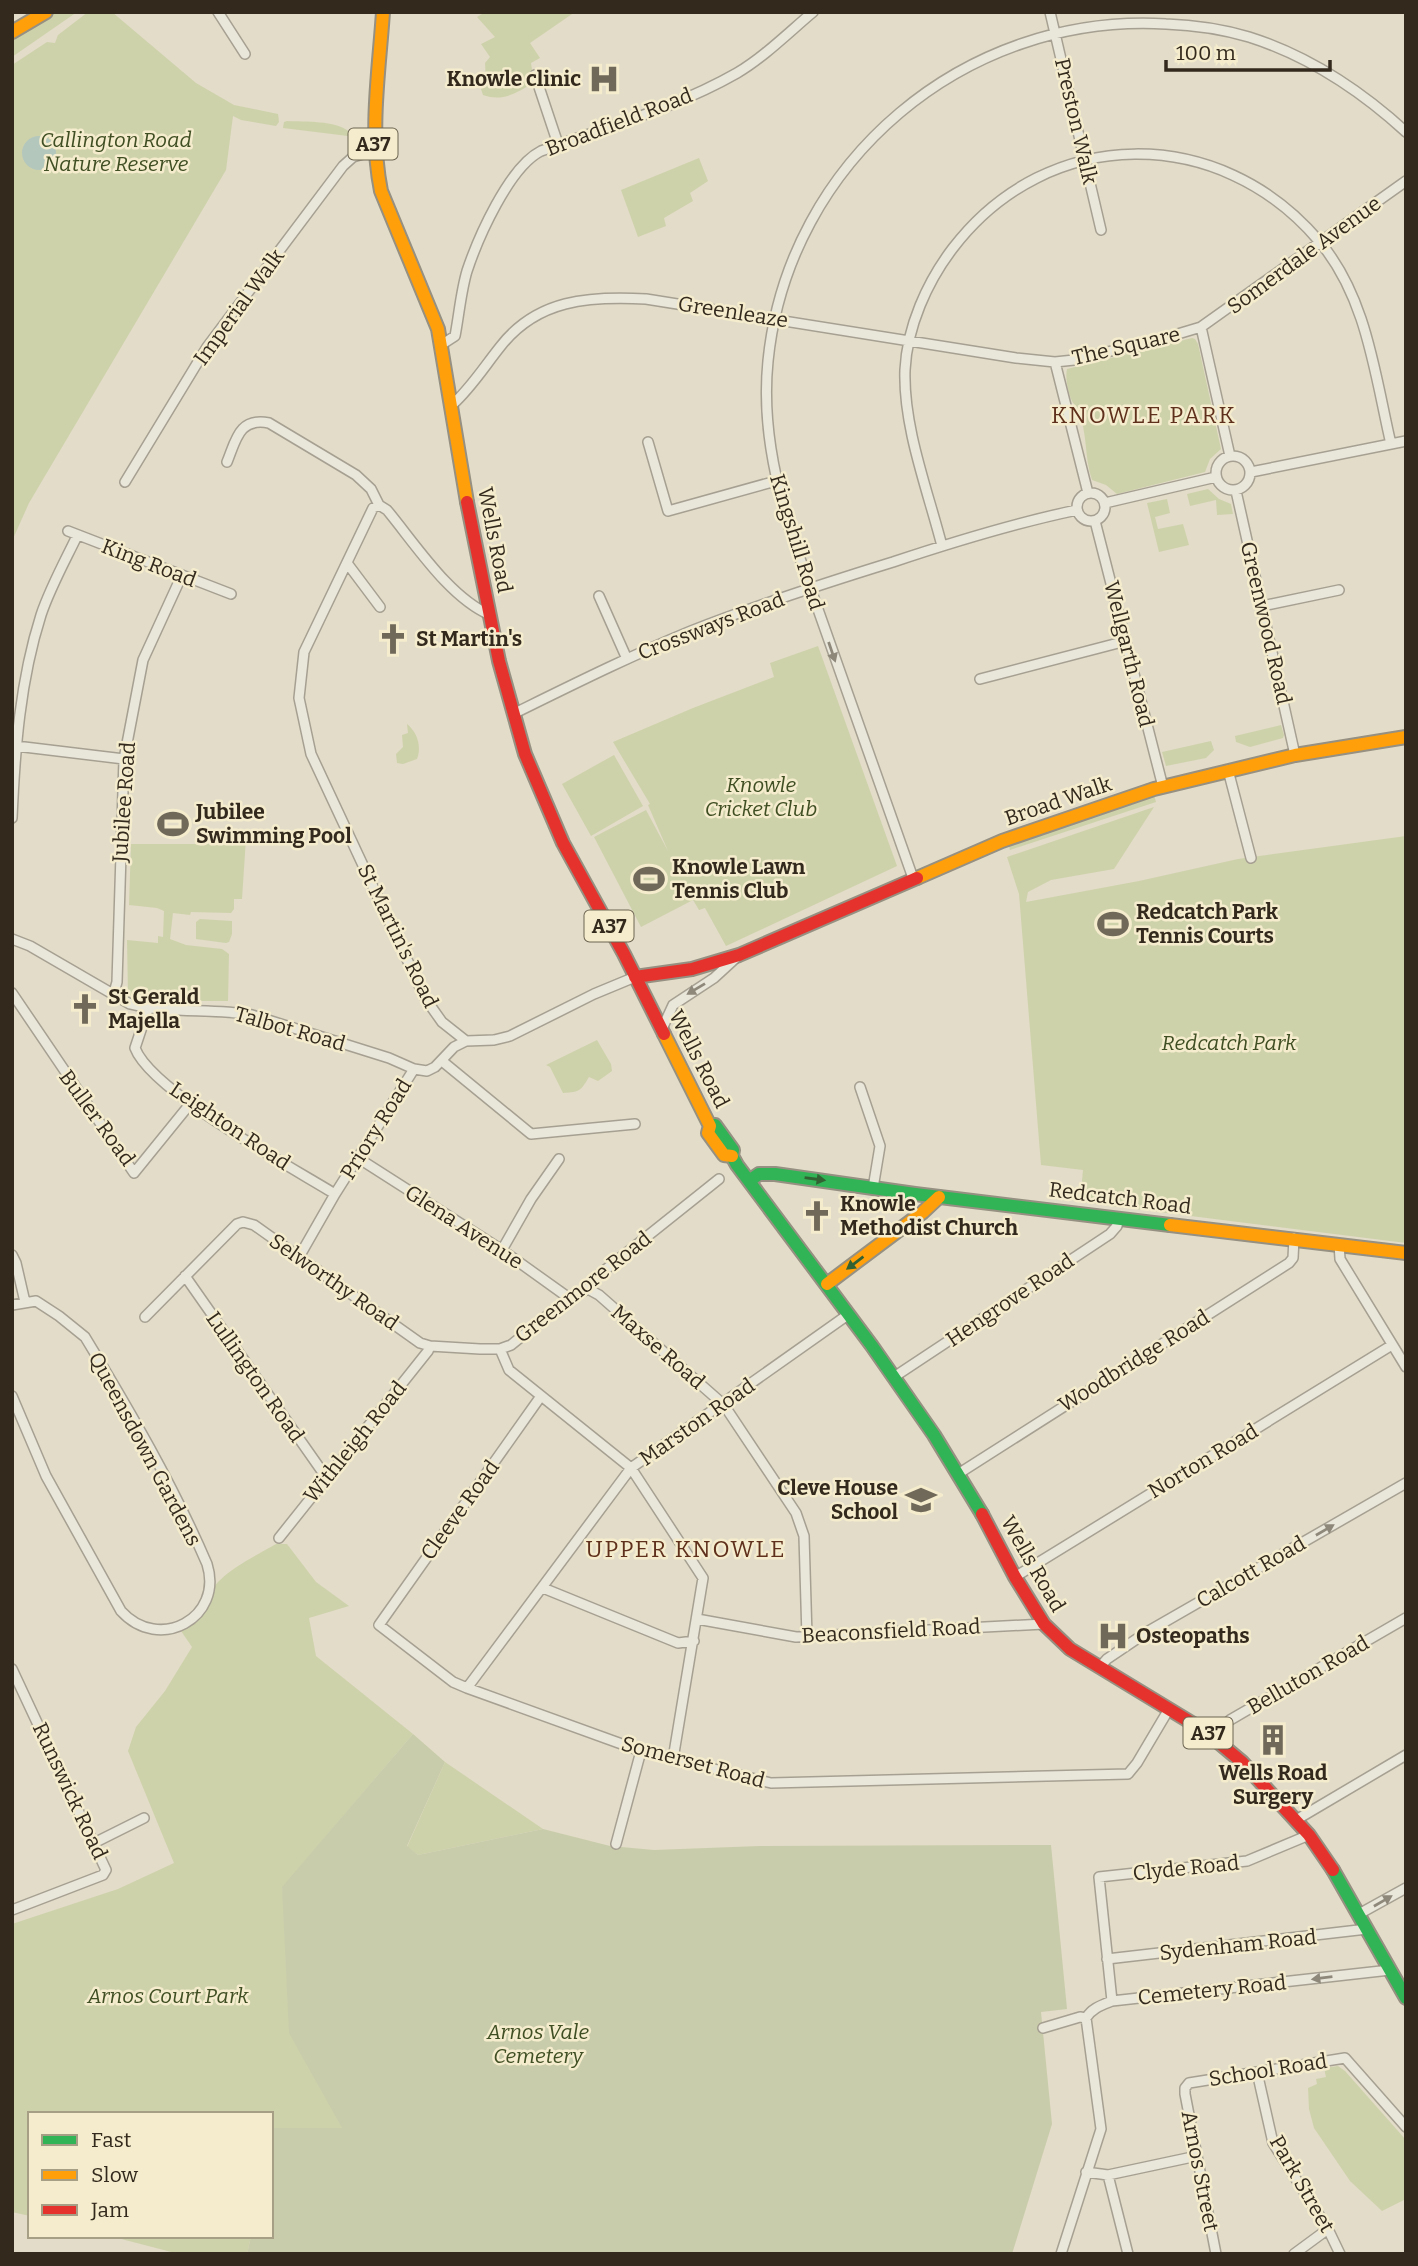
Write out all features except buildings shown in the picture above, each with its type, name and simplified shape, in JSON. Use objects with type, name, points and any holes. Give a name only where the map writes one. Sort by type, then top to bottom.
[{"type":"main road","name":"Wells Road","points":[[383,12],[373,151],[381,191],[434,317],[499,661],[533,776],[553,823],[710,1126],[718,1127],[733,1150],[732,1156],[749,1181],[894,1377],[958,1474],[1044,1624],[1066,1647],[1212,1737],[1242,1762],[1309,1835],[1335,1872],[1406,1998]]},
{"type":"main road","points":[[12,32],[43,14]]},
{"type":"main road","name":"Broad Walk","points":[[635,977],[692,969],[739,955],[913,878],[1040,827],[1163,787],[1295,755],[1406,737]]},
{"type":"main road","name":"Redcatch Road","points":[[749,1181],[759,1174],[775,1174],[915,1194],[1406,1253]]},
{"type":"main road","points":[[915,1194],[924,1202],[923,1212]]},
{"type":"main road","points":[[827,1284],[939,1197]]},
{"type":"street","points":[[218,12],[245,54]]},
{"type":"street","name":"Broadfield Road","points":[[441,345],[455,336],[467,271],[490,215],[525,161],[541,151],[659,108],[736,73],[813,12]]},
{"type":"street","name":"Preston Walk","points":[[1050,12],[1101,230]]},
{"type":"street","name":"Kingshill Road","points":[[913,878],[810,588],[776,481],[770,447],[768,360],[775,318],[790,268],[812,218],[834,181],[874,136],[927,90],[950,75],[1008,47],[1055,32],[1092,25],[1132,22],[1182,25],[1248,37],[1280,48],[1334,76],[1406,132]]},
{"type":"street","points":[[535,75],[558,145]]},
{"type":"street","name":"Imperial Walk","points":[[125,482],[207,347],[343,166],[353,157],[373,151]]},
{"type":"street","points":[[942,546],[907,403],[905,370],[909,341],[928,289],[945,259],[968,229],[1014,190],[1062,166],[1085,159],[1124,154],[1180,157],[1240,177],[1291,211],[1321,243],[1342,274],[1354,300],[1363,324],[1391,444]]},
{"type":"street","name":"Somerdale Avenue","points":[[1201,327],[1406,181]]},
{"type":"street","name":"Greenleaze","points":[[452,405],[467,392],[502,345],[535,314],[562,304],[592,298],[646,299],[1055,362]]},
{"type":"street","name":"The Square","points":[[1088,494],[1055,362],[1150,342],[1201,327],[1230,456]]},
{"type":"street","points":[[227,462],[238,434],[247,424],[256,420],[269,423],[356,475],[371,489],[379,505],[387,510],[460,596],[475,608],[491,615]]},
{"type":"street","points":[[1251,472],[1406,441]]},
{"type":"street","points":[[648,442],[668,511],[776,481]]},
{"type":"street","points":[[1230,456],[1244,459],[1251,472],[1245,486],[1236,491],[1223,488],[1216,477],[1220,462],[1230,456]]},
{"type":"street","points":[[1105,503],[1216,477]]},
{"type":"street","name":"Greenwood Road","points":[[1236,491],[1295,755]]},
{"type":"street","points":[[1088,494],[1099,495],[1105,503],[1105,512],[1095,521],[1086,521],[1077,510],[1078,501],[1088,494]]},
{"type":"street","name":"St Martin's Road","points":[[379,505],[373,508],[304,652],[299,698],[311,754],[425,998],[442,1022],[466,1041]]},
{"type":"street","name":"Crossways Road","points":[[513,714],[693,630],[810,588],[942,546],[1077,510]]},
{"type":"street","name":"Wellgarth Road","points":[[1095,521],[1163,787]]},
{"type":"street","name":"King Road","points":[[16,746],[24,680],[42,613],[73,533],[231,594]]},
{"type":"street","points":[[347,563],[380,607]]},
{"type":"street","name":"Jubilee Road","points":[[113,996],[117,982],[124,759],[143,660],[182,575]]},
{"type":"street","points":[[1262,606],[1339,590]]},
{"type":"street","points":[[598,596],[627,659]]},
{"type":"street","points":[[980,678],[1126,640]]},
{"type":"street","points":[[12,818],[16,746],[124,759]]},
{"type":"street","points":[[1228,770],[1251,858]]},
{"type":"street","name":"Talbot Road","points":[[12,939],[30,946],[130,1004],[148,1009],[230,1011],[252,1015],[389,1058],[414,1069]]},
{"type":"street","name":"Broad Walk","points":[[662,1029],[673,1005],[715,978],[739,955]]},
{"type":"street","points":[[466,1041],[494,1040],[510,1036],[594,994],[635,977]]},
{"type":"street","name":"Buller Road","points":[[12,993],[134,1173],[190,1104]]},
{"type":"street","name":"Leighton Road","points":[[148,1009],[135,1048],[155,1075],[190,1104],[335,1194]]},
{"type":"street","name":"Priory Road","points":[[299,1257],[335,1194],[414,1069],[427,1071],[435,1068],[454,1047],[466,1041]]},
{"type":"street","points":[[442,1061],[531,1134],[635,1124]]},
{"type":"street","points":[[860,1087],[880,1146],[873,1188]]},
{"type":"street","name":"Glena Avenue","points":[[358,1158],[502,1250],[569,1298]]},
{"type":"street","points":[[502,1250],[531,1199],[559,1159]]},
{"type":"street","name":"Greenmore Road","points":[[430,1346],[500,1349],[520,1339],[569,1298],[588,1289],[595,1278],[719,1179]]},
{"type":"street","name":"Hengrove Road","points":[[894,1377],[1110,1234],[1117,1226],[1119,1218]]},
{"type":"street","name":"Selworthy Road","points":[[185,1276],[237,1224],[243,1222],[254,1225],[414,1338],[430,1346]]},
{"type":"street","name":"Woodbridge Road","points":[[958,1474],[1289,1263],[1293,1258],[1294,1238]]},
{"type":"street","points":[[1339,1244],[1340,1259],[1406,1367]]},
{"type":"street","points":[[12,1255],[25,1302],[12,1305]]},
{"type":"street","points":[[145,1317],[185,1276]]},
{"type":"street","name":"Lullington Road","points":[[185,1276],[326,1477]]},
{"type":"street","name":"Maxse Road","points":[[588,1289],[599,1295],[724,1405],[802,1524],[807,1637]]},
{"type":"street","name":"Queensdown Gardens","points":[[13,1400],[46,1476],[121,1611],[136,1624],[161,1630],[177,1627],[195,1615],[206,1599],[209,1573],[183,1508],[85,1337],[48,1308],[36,1301],[25,1302]]},
{"type":"street","name":"Marston Road","points":[[467,1688],[631,1468],[724,1405],[849,1314]]},
{"type":"street","name":"Norton Road","points":[[1015,1577],[1392,1345]]},
{"type":"street","name":"Withleigh Road","points":[[279,1538],[430,1346]]},
{"type":"street","points":[[500,1349],[509,1370],[631,1468],[703,1578],[673,1759]]},
{"type":"street","name":"Cleeve Road","points":[[379,1625],[541,1396]]},
{"type":"street","name":"Calcott Road","points":[[1100,1667],[1107,1658],[1147,1632],[1406,1483]]},
{"type":"street","points":[[543,1588],[678,1643],[694,1641]]},
{"type":"street","name":"Belluton Road","points":[[1212,1737],[1230,1720],[1406,1618]]},
{"type":"street","name":"Beaconsfield Road","points":[[697,1619],[807,1637],[1044,1624]]},
{"type":"street","name":"Somerset Road","points":[[379,1625],[453,1682],[467,1688],[640,1751],[777,1784],[1128,1773],[1137,1763],[1169,1709]]},
{"type":"street","name":"Runswick Road","points":[[12,1669],[106,1870],[103,1875],[12,1910]]},
{"type":"street","points":[[615,1844],[640,1751]]},
{"type":"street","points":[[1296,1820],[1406,1755]]},
{"type":"street","points":[[94,1843],[144,1818]]},
{"type":"street","name":"Clyde Road","points":[[1107,1959],[1099,1877],[1247,1861],[1309,1835]]},
{"type":"street","points":[[1359,1914],[1406,1888]]},
{"type":"street","name":"Sydenham Road","points":[[1107,1959],[1367,1929]]},
{"type":"street","points":[[1107,1959],[1117,2001]]},
{"type":"street","name":"Cemetery Road","points":[[1043,2028],[1080,2017],[1086,2018],[1097,2007],[1117,2001],[1390,1970]]},
{"type":"street","points":[[1061,2254],[1101,2129],[1086,2018]]},
{"type":"street","name":"School Road","points":[[1185,2088],[1189,2083],[1345,2058],[1406,2127]]},
{"type":"street","name":"Park Street","points":[[1257,2072],[1273,2143],[1328,2229],[1340,2254]]},
{"type":"street","name":"Arnos Street","points":[[1185,2088],[1216,2254]]},
{"type":"street","points":[[1086,2172],[1108,2175],[1196,2156]]},
{"type":"street","points":[[1108,2175],[1128,2254]]},
{"type":"street","points":[[1294,2254],[1328,2229]]},
{"type":"green space","points":[[57,12],[77,12],[12,57],[12,39]]},
{"type":"green space","name":"Callington Road Nature Reserve","points":[[88,12],[112,12],[196,83],[234,105],[278,114],[279,122],[276,126],[233,116],[226,170],[29,503],[12,541],[12,65],[47,42],[55,43],[58,35]]},
{"type":"green space","points":[[485,12],[575,12],[530,43],[540,58],[531,63],[534,82],[516,93],[490,97],[483,95],[481,89],[486,81],[485,63],[490,57],[481,44],[495,37],[477,17]]},
{"type":"green space","points":[[284,122],[336,125],[350,132],[348,136],[283,128]]},
{"type":"green space","points":[[699,158],[708,181],[690,193],[693,201],[664,218],[666,226],[638,237],[621,190]]},
{"type":"green space","points":[[1192,338],[1198,344],[1221,449],[1210,459],[1205,472],[1117,494],[1106,485],[1092,480],[1081,419],[1068,389],[1067,369]]},
{"type":"green space","points":[[1208,489],[1219,499],[1231,504],[1233,514],[1217,515],[1216,500],[1190,506],[1187,494]]},
{"type":"green space","points":[[1167,499],[1170,513],[1155,517],[1158,529],[1183,524],[1189,545],[1159,552],[1147,503]]},
{"type":"green space","name":"Knowle Cricket Club","points":[[818,646],[897,866],[726,946],[705,908],[699,910],[693,900],[641,927],[594,837],[646,810],[668,851],[648,805],[650,804],[613,742],[774,677],[770,663]]},
{"type":"green space","points":[[407,724],[418,740],[417,759],[403,764],[397,763],[396,754],[403,747],[402,735],[408,733]]},
{"type":"green space","points":[[1281,725],[1283,738],[1250,747],[1236,742],[1235,736]]},
{"type":"green space","points":[[1211,741],[1214,750],[1206,758],[1166,766],[1162,752]]},
{"type":"green space","points":[[614,755],[643,806],[591,836],[562,784]]},
{"type":"green space","points":[[1154,795],[1156,802],[1010,850],[1008,843]]},
{"type":"green space","name":"Redcatch Park","points":[[1154,807],[1114,869],[1051,880],[1028,892],[1026,902],[1238,859],[1406,836],[1406,1243],[1080,1202],[1083,1170],[1041,1165],[1019,894],[1007,857]]},
{"type":"green space","points":[[212,836],[246,838],[242,899],[234,899],[231,913],[173,913],[170,939],[186,945],[222,949],[229,954],[228,1001],[151,1001],[128,994],[127,940],[158,943],[158,936],[163,937],[164,911],[129,905],[131,844],[211,844]]},
{"type":"green space","points":[[200,919],[232,921],[229,942],[196,939],[196,922]]},
{"type":"green space","points":[[597,1040],[611,1064],[612,1071],[598,1081],[589,1077],[580,1090],[563,1093],[550,1067],[546,1065]]},
{"type":"green space","name":"Arnos Court Park","points":[[276,1544],[287,1544],[316,1582],[349,1606],[309,1618],[316,1656],[413,1734],[282,1888],[342,2128],[273,2128],[273,2112],[28,2112],[28,2216],[12,2212],[12,1924],[118,1889],[174,1863],[128,1751],[136,1727],[165,1691],[192,1647],[179,1628],[225,1576]]},
{"type":"green space","name":"Arnos Vale Cemetery","points":[[413,1734],[445,1762],[407,1846],[418,1855],[543,1829],[610,1846],[654,1850],[760,1846],[1051,1845],[1067,2009],[1041,2012],[1052,2124],[1012,2254],[247,2254],[251,2238],[273,2238],[273,2128],[342,2128],[289,2033],[282,1887]]},
{"type":"green space","points":[[445,1762],[543,1829],[418,1855],[407,1847]]},
{"type":"green space","points":[[1338,2066],[1406,2140],[1406,2199],[1382,2211],[1350,2181],[1314,2128],[1309,2109],[1308,2088],[1317,2084],[1316,2079],[1326,2077],[1324,2068]]},
{"type":"green space","points":[[118,2238],[251,2238],[247,2254],[179,2254]]},
{"type":"shaded area","points":[[39,136],[51,141],[56,153],[51,165],[39,170],[27,165],[22,153],[27,141]]},
{"type":"traffic: fast","points":[[710,1126],[715,1125],[733,1150],[732,1156],[737,1165],[872,1346],[934,1435],[982,1514]]},
{"type":"traffic: fast","points":[[749,1181],[759,1174],[775,1174],[1170,1225]]},
{"type":"traffic: fast","points":[[1333,1870],[1406,1998]]},
{"type":"traffic: slow","points":[[12,32],[46,12]]},
{"type":"traffic: slow","points":[[383,12],[375,124],[377,169],[381,191],[438,329],[467,502]]},
{"type":"traffic: slow","points":[[917,878],[1002,841],[1154,789],[1295,755],[1406,737]]},
{"type":"traffic: slow","points":[[664,1034],[710,1126],[708,1133],[724,1155],[732,1156]]},
{"type":"traffic: slow","points":[[827,1284],[939,1197]]},
{"type":"traffic: slow","points":[[1170,1225],[1406,1253]]},
{"type":"traffic: jam","points":[[467,502],[499,661],[525,754],[563,843],[664,1034]]},
{"type":"traffic: jam","points":[[635,977],[692,969],[739,955],[917,878]]},
{"type":"traffic: jam","points":[[982,1514],[1015,1577],[1044,1624],[1070,1649],[1205,1731],[1242,1762],[1309,1835],[1333,1870]]},
{"type":"place","name":"Knowle clinic","points":[[604,79]]},
{"type":"place","name":"St Martin's","points":[[393,639]]},
{"type":"place","name":"Jubilee Swimming Pool","points":[[173,824]]},
{"type":"place","name":"Knowle Lawn Tennis Club","points":[[649,879]]},
{"type":"place","name":"Redcatch Park Tennis Courts","points":[[1113,924]]},
{"type":"place","name":"St Gerald Majella","points":[[85,1009]]},
{"type":"place","name":"Knowle Methodist Church","points":[[817,1216]]},
{"type":"place","name":"Cleve House School","points":[[921,1500]]},
{"type":"place","name":"Osteopaths","points":[[1113,1636]]},
{"type":"place","name":"Wells Road Surgery","points":[[1273,1740]]},
{"type":"district","name":"KNOWLE PARK","points":[[1144,415]]},
{"type":"district","name":"UPPER KNOWLE","points":[[686,1549]]}]
